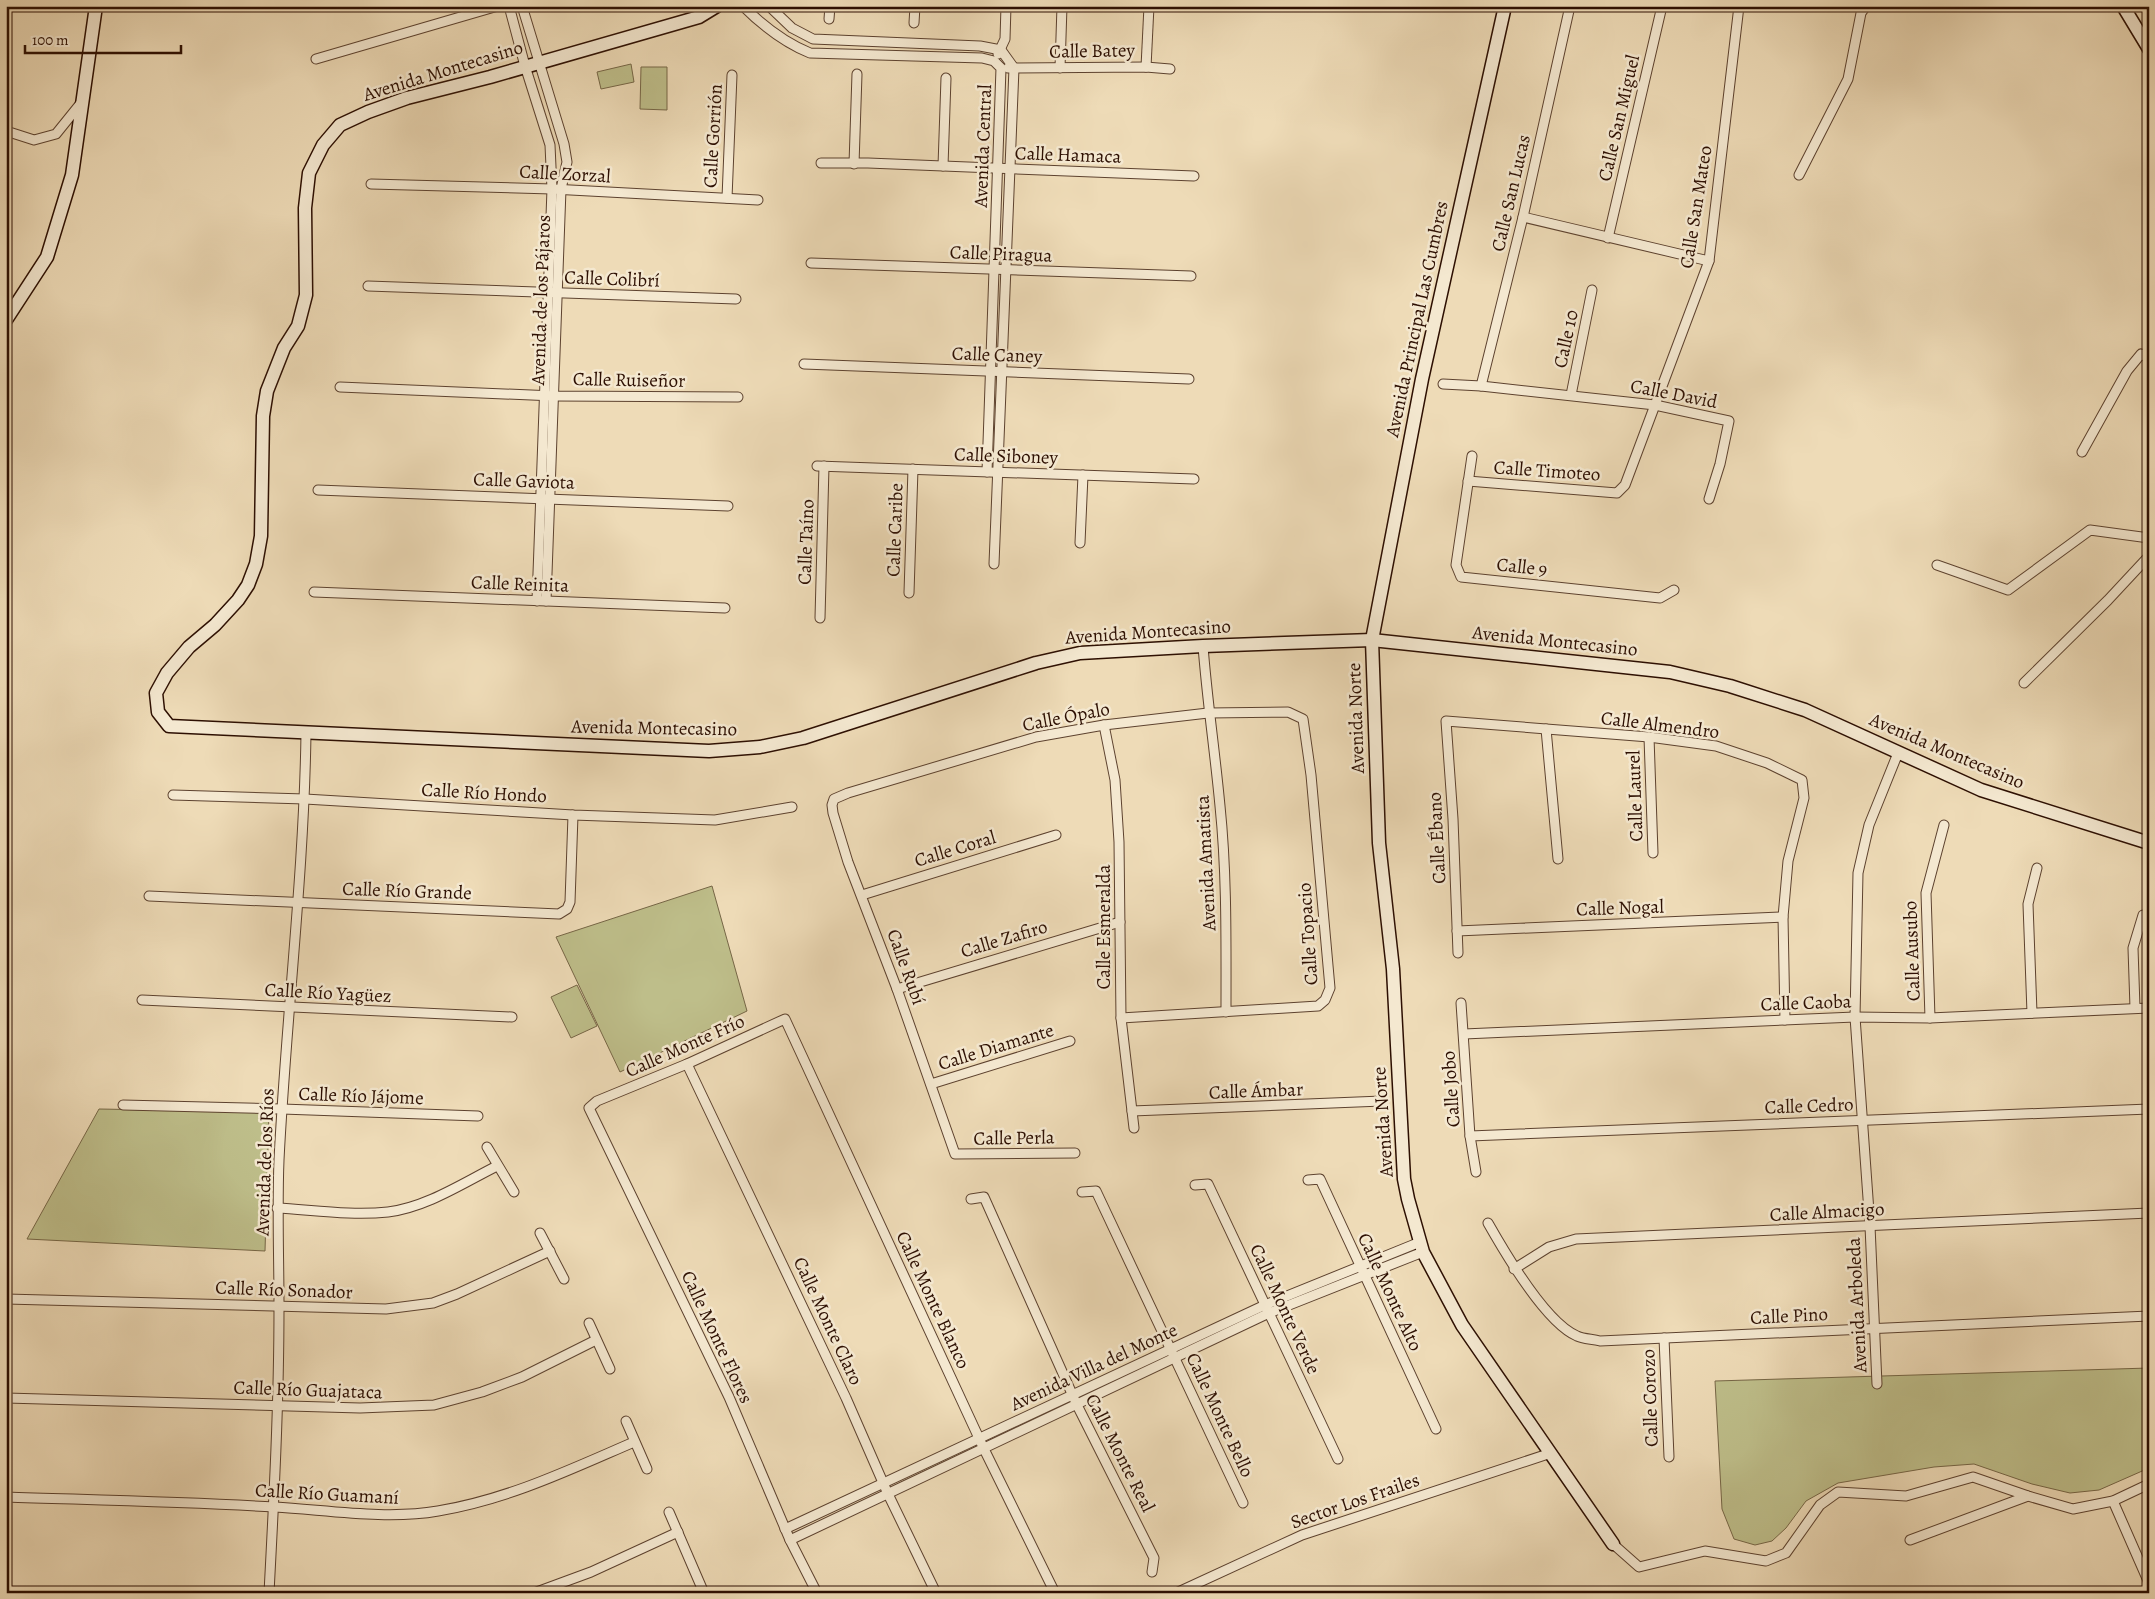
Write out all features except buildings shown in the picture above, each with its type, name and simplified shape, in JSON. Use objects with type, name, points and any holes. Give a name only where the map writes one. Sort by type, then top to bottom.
[{"type":"street","points":[[6,320],[46,257],[72,175],[85,98],[96,6]]},
{"type":"street","points":[[316,59],[498,6]]},
{"type":"street","name":"Avenida de los Pájaros","points":[[509,6],[525,66],[550,144],[557,189],[541,601]]},
{"type":"street","name":"Avenida de los Pájaros","points":[[522,6],[564,144],[566,162],[557,189]]},
{"type":"street","name":"Avenida Montecasino","points":[[717,6],[699,17],[407,98],[368,112],[340,125],[323,144],[310,173],[305,208],[306,294],[298,326],[284,348],[267,391],[263,416],[261,536],[256,564],[248,585],[238,600],[215,625],[184,653],[167,673],[156,693],[158,712],[169,726],[709,752],[760,747],[803,738],[1036,662],[1080,653],[1203,646],[1372,640],[1670,672],[1730,686],[1805,710],[1981,790],[2149,843]]},
{"type":"street","name":"Avenida Central","points":[[743,6],[759,22],[789,45],[810,52],[982,58],[998,64],[998,168],[987,472]]},
{"type":"street","points":[[769,6],[792,28],[813,39],[980,46],[1001,50]]},
{"type":"street","points":[[829,19],[830,6]]},
{"type":"street","points":[[914,23],[915,6]]},
{"type":"street","points":[[998,64],[1005,39],[1006,6]]},
{"type":"street","points":[[1060,68],[1062,6]]},
{"type":"street","points":[[1146,67],[1149,6]]},
{"type":"street","name":"Avenida Principal Las Cumbres","points":[[1372,640],[1422,379],[1506,6]]},
{"type":"street","name":"Calle San Lucas","points":[[1480,386],[1523,217],[1570,6]]},
{"type":"street","name":"Calle San Miguel","points":[[1608,238],[1662,6]]},
{"type":"street","name":"Calle San Mateo","points":[[1655,405],[1709,261],[1738,6]]},
{"type":"street","points":[[1799,175],[1848,79],[1861,13],[1866,6]]},
{"type":"street","points":[[2123,6],[2149,49]]},
{"type":"street","points":[[865,42],[866,55]]},
{"type":"street","points":[[895,43],[895,56]]},
{"type":"street","name":"Avenida Central","points":[[994,564],[1014,68],[1001,50]]},
{"type":"street","name":"Calle Batey","points":[[998,64],[1014,68],[1146,67],[1170,69]]},
{"type":"street","points":[[854,164],[857,74]]},
{"type":"street","name":"Calle Gorrión","points":[[727,198],[732,75]]},
{"type":"street","points":[[943,166],[946,78]]},
{"type":"street","points":[[6,131],[34,140],[56,134],[85,98]]},
{"type":"street","name":"Calle Hamaca","points":[[821,163],[1194,176]]},
{"type":"street","name":"Calle Zorzal","points":[[371,184],[557,189],[758,200]]},
{"type":"street","points":[[1523,217],[1709,261]]},
{"type":"street","name":"Calle Piragua","points":[[811,263],[1191,276]]},
{"type":"street","name":"Calle Colibrí","points":[[368,286],[736,299]]},
{"type":"street","name":"Calle 10","points":[[1571,395],[1592,290]]},
{"type":"street","points":[[2082,452],[2127,371],[2141,354],[2149,358]]},
{"type":"street","name":"Calle Caney","points":[[804,364],[1189,379]]},
{"type":"street","name":"Calle David","points":[[1444,384],[1571,395],[1655,405],[1728,421],[1720,464],[1709,500]]},
{"type":"street","name":"Calle Ruiseñor","points":[[340,387],[549,395],[738,397]]},
{"type":"street","name":"Calle Timoteo","points":[[1468,481],[1617,493],[1625,485],[1655,405]]},
{"type":"street","points":[[1468,481],[1472,456]]},
{"type":"street","name":"Calle Siboney","points":[[820,466],[1194,479]]},
{"type":"street","name":"Calle Taíno","points":[[820,466],[820,618]]},
{"type":"street","name":"Calle Caribe","points":[[909,593],[913,469]]},
{"type":"street","points":[[1080,543],[1083,475]]},
{"type":"street","name":"Calle 9","points":[[1468,481],[1456,566],[1461,577],[1660,598],[1674,590]]},
{"type":"street","name":"Calle Gaviota","points":[[318,490],[728,506]]},
{"type":"street","points":[[1937,565],[2008,590],[2090,530],[2149,538]]},
{"type":"street","points":[[2024,683],[2108,600],[2149,556]]},
{"type":"street","name":"Calle Reinita","points":[[314,592],[725,608]]},
{"type":"street","name":"Avenida Norte","points":[[1372,640],[1379,843],[1394,969],[1402,1149],[1408,1200],[1421,1247],[1462,1326],[1614,1544]]},
{"type":"street","name":"Avenida Amatista","points":[[1203,646],[1208,713],[1221,820],[1226,944],[1226,1012]]},
{"type":"street","name":"Calle Ópalo","points":[[841,796],[1036,737],[1104,725],[1208,713],[1288,712],[1303,719]]},
{"type":"street","name":"Calle Topacio","points":[[1121,1018],[1318,1006],[1330,992],[1316,821],[1303,719]]},
{"type":"street","name":"Calle Almendro","points":[[1446,721],[1649,737],[1716,746],[1767,763],[1802,780],[1804,798],[1788,861],[1783,917],[1785,1020]]},
{"type":"street","name":"Calle Ébano","points":[[1446,721],[1453,819],[1458,953]]},
{"type":"street","name":"Calle Esmeralda","points":[[1104,725],[1115,780],[1120,842],[1121,1018],[1134,1128]]},
{"type":"street","points":[[1546,729],[1558,859]]},
{"type":"street","name":"Avenida de los Ríos","points":[[269,1593],[278,1405],[279,1305],[277,1208],[282,1109],[305,799],[306,733]]},
{"type":"street","name":"Calle Laurel","points":[[1649,737],[1653,853]]},
{"type":"street","name":"Avenida Arboleda","points":[[1877,1384],[1870,1226],[1855,1017],[1858,873],[1869,825],[1898,752]]},
{"type":"street","name":"Calle Río Hondo","points":[[173,795],[305,799],[573,815],[715,820],[792,808]]},
{"type":"street","name":"Calle Rubí","points":[[841,796],[834,798],[832,805],[848,862],[898,989],[955,1154]]},
{"type":"street","name":"Calle Río Grande","points":[[148,896],[559,914],[566,909],[570,902],[573,815]]},
{"type":"street","name":"Calle Ausubo","points":[[1930,1018],[1926,893],[1944,825]]},
{"type":"street","name":"Calle Coral","points":[[862,894],[1056,835]]},
{"type":"street","points":[[2032,1013],[2028,904],[2037,868]]},
{"type":"street","points":[[2135,1008],[2133,948],[2143,915]]},
{"type":"street","name":"Calle Nogal","points":[[1457,931],[1783,917]]},
{"type":"street","name":"Calle Zafiro","points":[[898,989],[1120,922]]},
{"type":"street","name":"Calle Río Yagüez","points":[[142,1000],[512,1017]]},
{"type":"street","name":"Calle Jobo","points":[[1461,1003],[1470,1136],[1476,1172]]},
{"type":"street","name":"Calle Caoba","points":[[1464,1034],[1855,1017],[1930,1018],[2149,1008]]},
{"type":"street","name":"Calle Monte Frío","points":[[597,1101],[687,1064],[785,1019]]},
{"type":"street","name":"Calle Monte Blanco","points":[[785,1019],[984,1449],[1055,1593]]},
{"type":"street","name":"Calle Diamante","points":[[931,1084],[1070,1041]]},
{"type":"street","name":"Calle Monte Claro","points":[[687,1064],[846,1398],[882,1483],[936,1593]]},
{"type":"street","name":"Calle Monte Flores","points":[[597,1101],[589,1108],[729,1397],[785,1529],[817,1593]]},
{"type":"street","name":"Calle Ámbar","points":[[1132,1111],[1382,1101]]},
{"type":"street","name":"Calle Río Jájome","points":[[123,1105],[478,1116]]},
{"type":"street","name":"Calle Cedro","points":[[1470,1136],[2149,1109]]},
{"type":"street","points":[[487,1147],[514,1192]]},
{"type":"street","name":"Calle Perla","points":[[955,1154],[1075,1153]]},
{"type":"street","points":[[277,1208],[365,1213],[389,1212],[420,1204],[497,1166]]},
{"type":"street","name":"Calle Monte Alto","points":[[1308,1180],[1320,1179],[1436,1429]]},
{"type":"street","name":"Calle Monte Verde","points":[[1195,1185],[1208,1184],[1338,1459]]},
{"type":"street","name":"Calle Monte Bello","points":[[1082,1192],[1096,1191],[1243,1503]]},
{"type":"street","name":"Calle Monte Real","points":[[971,1199],[984,1197],[1077,1405],[1154,1558],[1152,1572]]},
{"type":"street","name":"Calle Almacigo","points":[[1514,1269],[1549,1247],[1576,1239],[2149,1213]]},
{"type":"street","name":"Calle Pino","points":[[1488,1223],[1514,1269],[1559,1325],[1577,1336],[1600,1341],[2149,1316]]},
{"type":"street","points":[[540,1233],[564,1279]]},
{"type":"street","name":"Avenida Villa del Monte","points":[[790,1540],[1077,1405],[1174,1358],[1267,1309],[1360,1265],[1421,1247]]},
{"type":"street","name":"Avenida Villa del Monte","points":[[785,1529],[1170,1349],[1267,1309],[1364,1274],[1421,1247]]},
{"type":"street","name":"Calle Río Sonador","points":[[6,1299],[279,1305],[386,1310],[433,1303],[475,1286],[550,1251]]},
{"type":"street","points":[[589,1323],[610,1369]]},
{"type":"street","name":"Calle Corozo","points":[[1664,1338],[1669,1457]]},
{"type":"street","name":"Calle Río Guajataca","points":[[6,1398],[360,1408],[434,1405],[482,1392],[522,1377],[596,1340]]},
{"type":"street","points":[[626,1421],[647,1469]]},
{"type":"street","name":"Calle Río Guamaní","points":[[6,1497],[274,1507],[382,1514],[436,1512],[536,1485],[634,1442]]},
{"type":"street","name":"Sector Los Frailes","points":[[1176,1593],[1302,1535],[1551,1453]]},
{"type":"street","points":[[1614,1544],[1640,1567],[1706,1551],[1766,1562],[1786,1553],[1820,1505],[1838,1492],[1906,1496],[1973,1477],[2073,1509],[2113,1501],[2149,1484]]},
{"type":"street","points":[[1910,1540],[2028,1496]]},
{"type":"street","points":[[2113,1501],[2149,1582]]},
{"type":"street","points":[[669,1512],[704,1593]]},
{"type":"street","points":[[534,1593],[590,1572],[678,1532]]},
{"type":"green space","points":[[631,64],[634,82],[601,89],[597,72]]},
{"type":"green space","points":[[641,67],[667,67],[667,110],[640,109]]},
{"type":"green space","points":[[712,886],[747,1011],[620,1072],[556,937]]},
{"type":"green space","points":[[577,985],[597,1026],[571,1038],[551,997]]},
{"type":"green space","points":[[99,1109],[269,1112],[265,1251],[27,1239]]},
{"type":"green space","points":[[2149,1368],[2149,1468],[2099,1490],[2070,1493],[2032,1484],[1974,1464],[1934,1467],[1838,1483],[1806,1501],[1786,1528],[1772,1541],[1755,1545],[1734,1539],[1722,1509],[1715,1381]]}]
